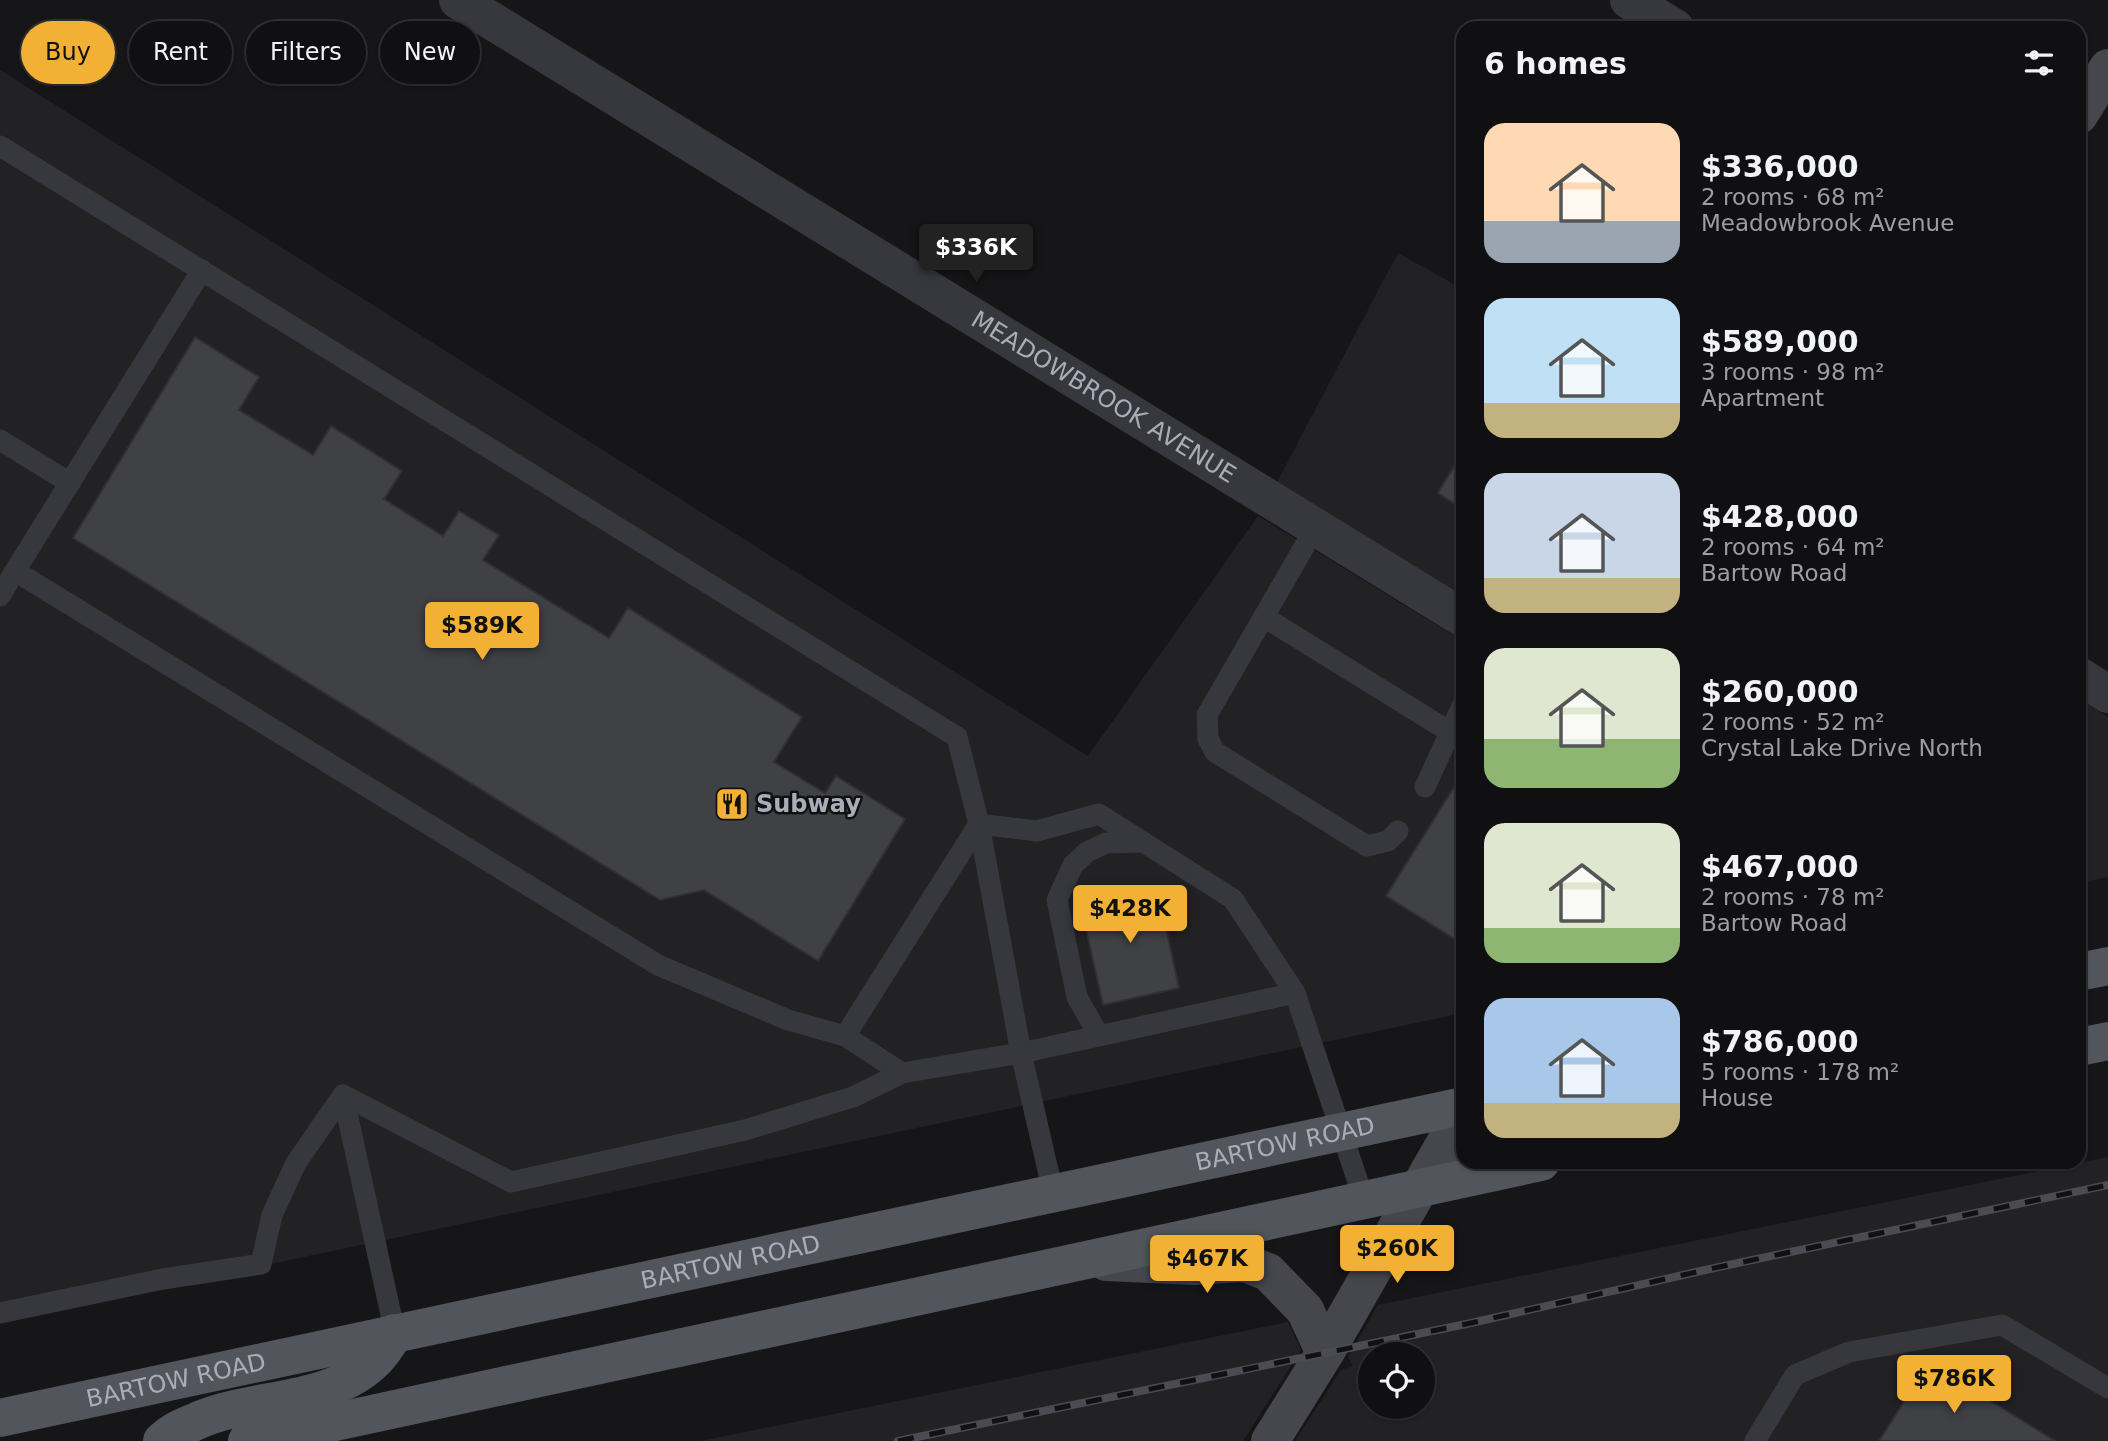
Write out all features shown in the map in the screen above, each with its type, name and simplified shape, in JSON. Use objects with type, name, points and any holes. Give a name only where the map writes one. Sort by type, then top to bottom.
[{"type":"main road","points":[[2086,970],[2108,965]]},
{"type":"main road","points":[[2086,1046],[2108,1041]]},
{"type":"main road","name":"BARTOW ROAD","points":[[0,1418],[1456,1107]]},
{"type":"main road","points":[[247,1441],[1508,1169]]},
{"type":"main road","points":[[162,1441],[170,1433],[209,1416],[327,1388],[354,1376],[376,1359],[395,1333]]},
{"type":"street","name":"MEADOWBROOK AVENUE","points":[[458,0],[1456,614]]},
{"type":"street","points":[[1629,0],[1664,21]]},
{"type":"street","points":[[2086,104],[2108,68]]},
{"type":"street","points":[[2086,680],[2108,694]]},
{"type":"street","points":[[1270,1441],[1325,1353],[1456,1124]]},
{"type":"street","points":[[1079,1261],[1195,1266],[1245,1264],[1268,1272],[1305,1310],[1325,1353]]},
{"type":"lane","points":[[0,146],[957,737],[979,824],[1021,1053],[1053,1192]]},
{"type":"lane","points":[[0,596],[202,270]]},
{"type":"lane","points":[[0,440],[70,483]]},
{"type":"lane","points":[[1315,528],[1207,715],[1208,738],[1215,752],[1367,846],[1388,841],[1398,831]]},
{"type":"lane","points":[[15,571],[657,965],[788,1020],[845,1036],[902,1073]]},
{"type":"lane","points":[[1264,617],[1450,732]]},
{"type":"lane","points":[[1425,787],[1456,719]]},
{"type":"lane","points":[[979,824],[1037,831],[1099,814],[1233,899],[1295,993],[1364,1200]]},
{"type":"lane","points":[[845,1036],[979,824]]},
{"type":"lane","points":[[1099,1035],[1077,997],[1057,900],[1073,865],[1087,852],[1105,843],[1143,842]]},
{"type":"lane","points":[[344,1095],[511,1182],[745,1130],[853,1097],[902,1073],[1021,1053],[1295,993]]},
{"type":"lane","points":[[0,1313],[163,1279],[261,1264],[272,1215],[296,1163],[344,1095]]},
{"type":"lane","points":[[344,1095],[395,1333]]},
{"type":"lane","points":[[1755,1441],[1795,1375],[1849,1352],[2002,1325],[2108,1388]]},
{"type":"shaded area","points":[[0,70],[1088,756],[1258,516],[1456,637],[1456,1014],[0,1321]]},
{"type":"shaded area","points":[[1398,253],[1456,285],[1456,592],[1277,482]]},
{"type":"shaded area","points":[[2086,703],[2108,717],[2108,877],[2086,882]]},
{"type":"shaded area","points":[[2108,1157],[2108,1441],[1295,1441],[1341,1370],[1353,1366],[1348,1357],[1378,1305],[2049,1169],[2086,1169],[2086,1161]]},
{"type":"shaded area","points":[[1288,1322],[1301,1350],[1243,1441],[700,1441]]},
{"type":"building","points":[[195,337],[259,377],[239,410],[313,455],[331,426],[402,471],[384,499],[443,536],[459,511],[499,535],[483,560],[609,638],[628,608],[802,717],[774,762],[825,793],[836,776],[905,819],[818,961],[704,890],[660,900],[73,538]]},
{"type":"building","points":[[1456,463],[1456,505],[1438,493]]},
{"type":"building","points":[[1456,784],[1455,939],[1386,896]]},
{"type":"building","points":[[1157,886],[1179,988],[1103,1005],[1080,903]]},
{"type":"building","points":[[1929,1362],[2055,1441],[1879,1441]]},
{"type":"railway","points":[[898,1441],[1471,1323],[1705,1270],[2108,1185]]},
{"type":"place","name":"Subway","points":[[732,804]]}]
